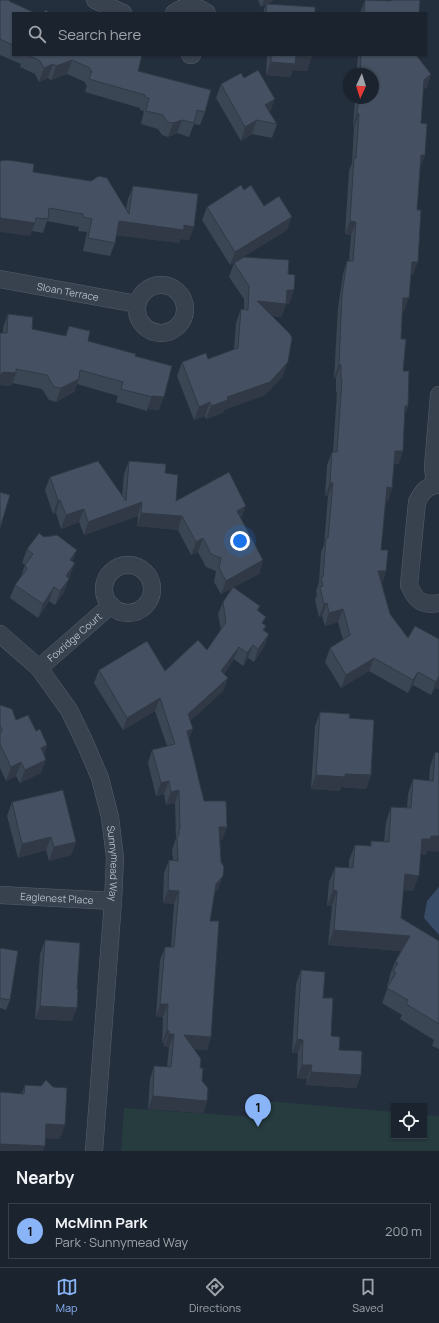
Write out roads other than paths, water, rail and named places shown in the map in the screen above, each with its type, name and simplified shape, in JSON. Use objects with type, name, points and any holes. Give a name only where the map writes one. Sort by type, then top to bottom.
[{"type":"street","points":[[95,0],[121,12]]},
{"type":"street","points":[[175,12],[186,7],[194,7],[206,12]]},
{"type":"street","name":"Sloan Terrace","points":[[0,279],[136,304]]},
{"type":"street","points":[[439,395],[433,467],[437,485],[427,488],[420,494],[417,502],[409,585],[413,594],[421,602],[439,604]]},
{"type":"street","name":"Foxridge Court","points":[[39,668],[111,605]]},
{"type":"street","name":"Sunnymead Way","points":[[0,634],[39,668],[69,710],[100,778],[110,817],[115,858],[113,901],[94,1151]]},
{"type":"street","name":"Eaglenest Place","points":[[0,889],[0,896],[113,901]]},
{"type":"water","points":[[439,887],[439,935],[424,918],[427,901]]},
{"type":"place","name":"McMinn Park","points":[[258,1127]]}]
